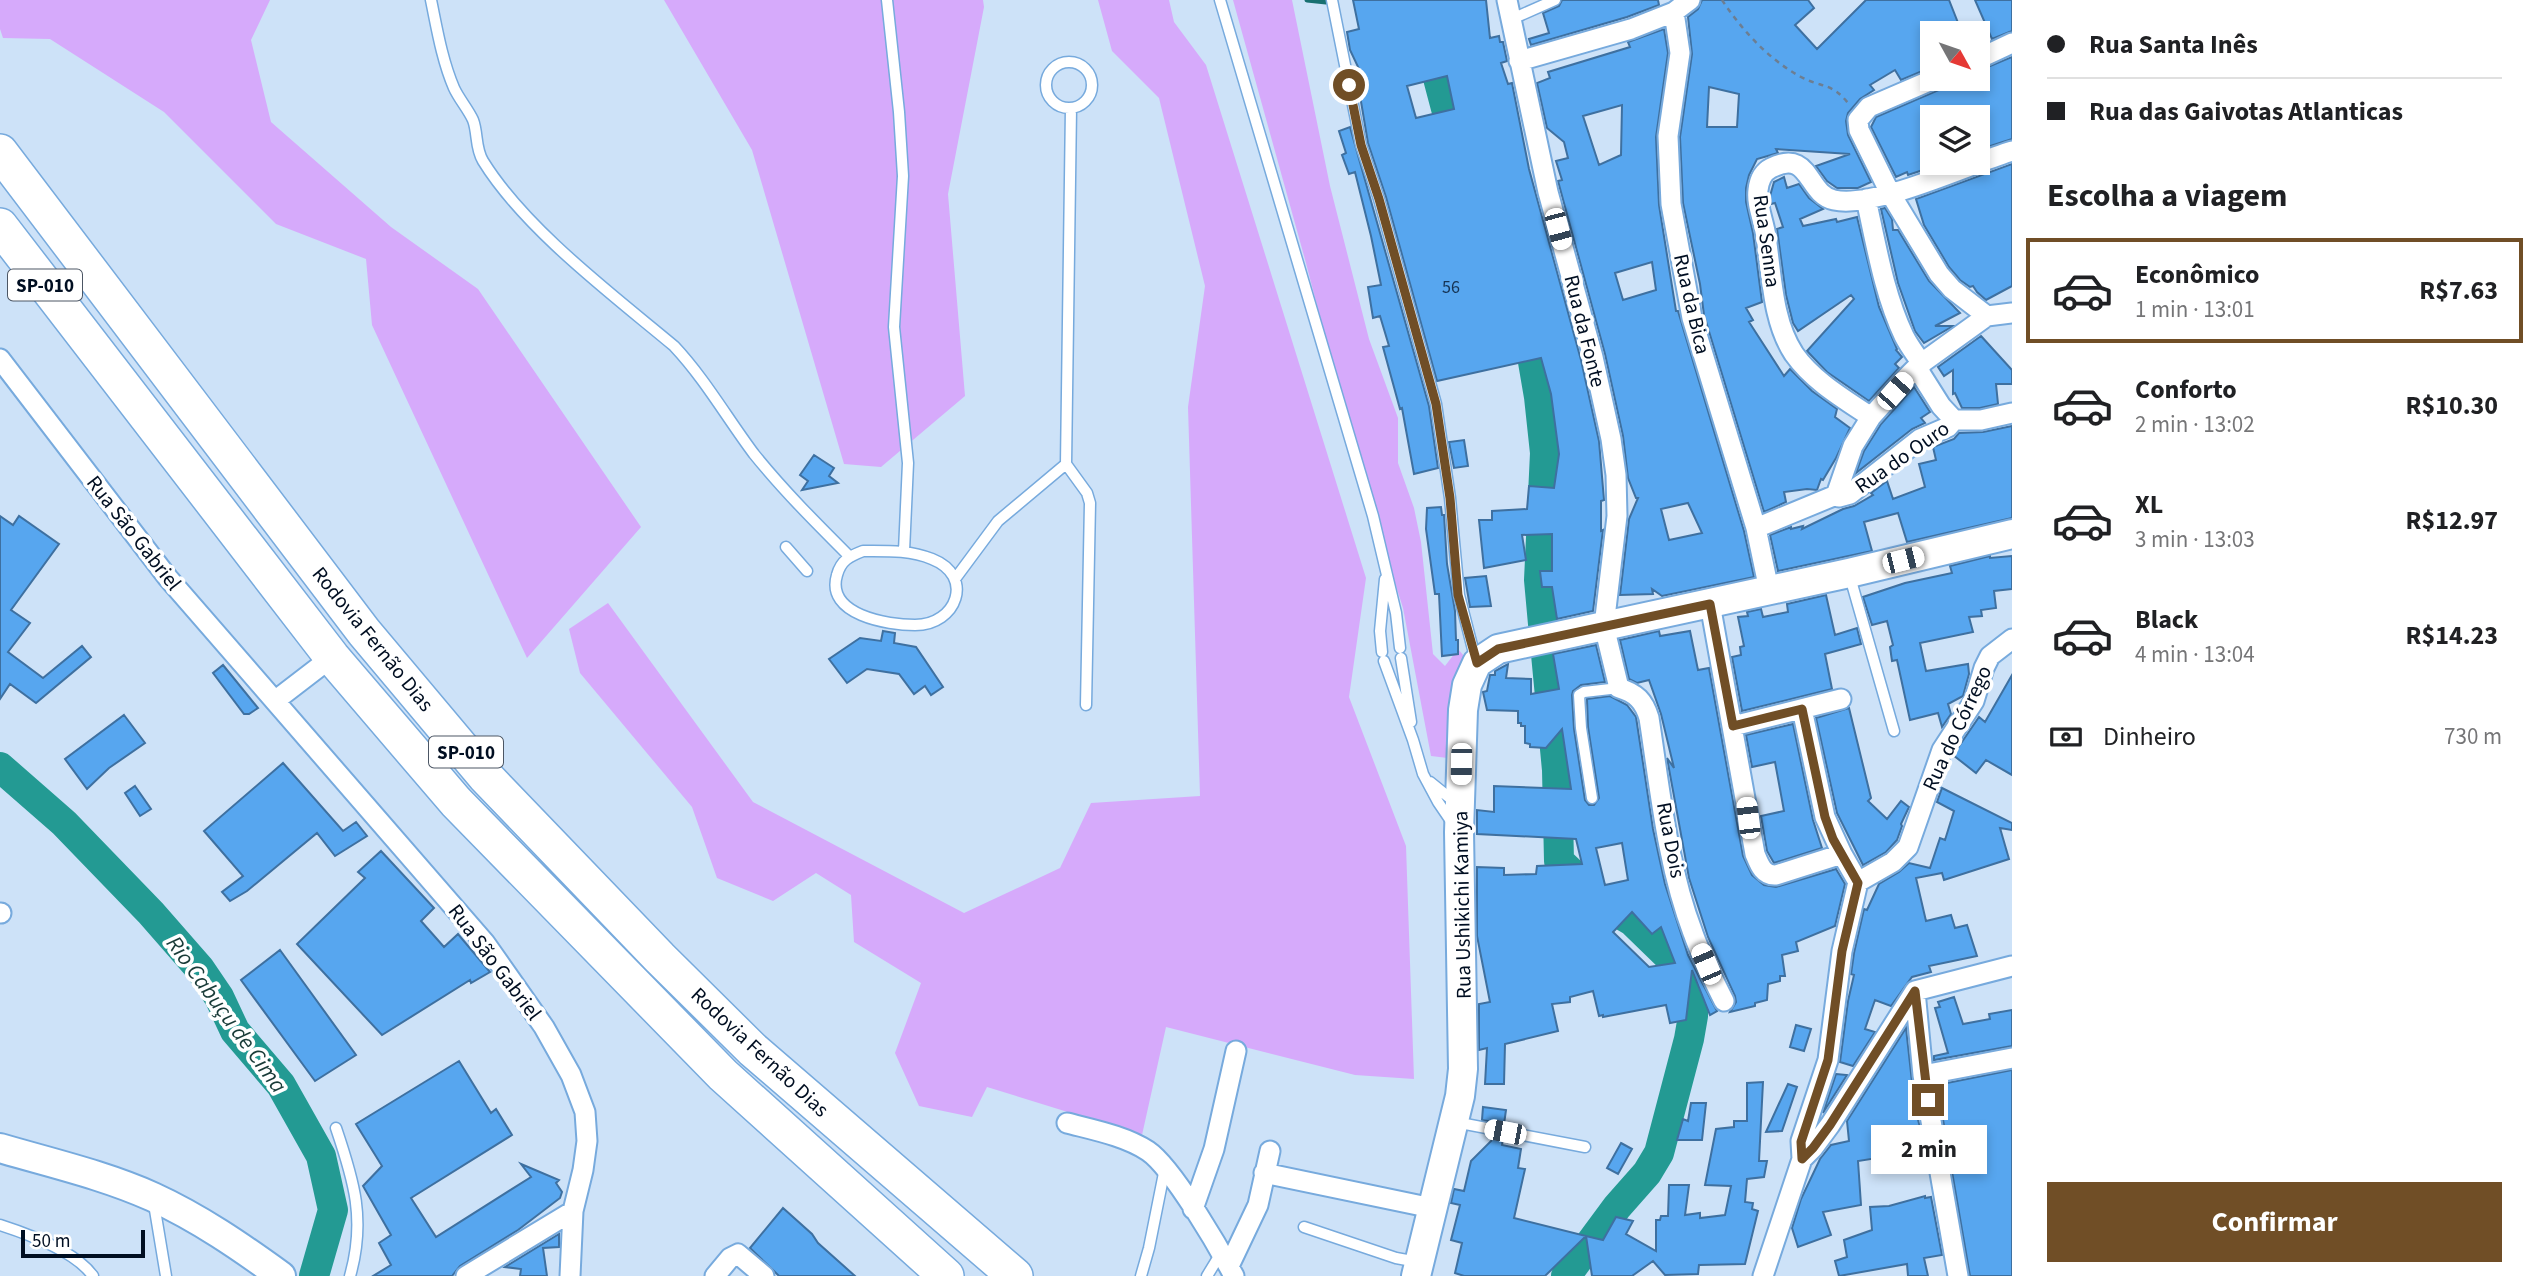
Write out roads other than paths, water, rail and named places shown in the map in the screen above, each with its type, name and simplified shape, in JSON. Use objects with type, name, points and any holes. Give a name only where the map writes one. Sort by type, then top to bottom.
[{"type":"highway","name":"Rodovia Fernão Dias","points":[[0,152],[364,632],[485,776],[660,958],[753,1050],[1015,1276]]},
{"type":"highway","name":"Rodovia Fernão Dias","points":[[0,226],[332,657],[456,802],[723,1075],[946,1276]]},
{"type":"main road","points":[[1477,663],[1498,649],[1849,573],[2012,534]]},
{"type":"main road","name":"Rua Ushikichi Kamiya","points":[[1417,1269],[1460,1096],[1464,1052],[1459,832],[1463,710],[1467,685],[1477,663]]},
{"type":"main road","points":[[0,1148],[97,1176],[153,1197],[205,1225],[281,1276]]},
{"type":"street","points":[[1519,61],[1631,29],[1682,6]]},
{"type":"street","name":"Rua da Bica","points":[[1682,6],[1680,53],[1668,136],[1671,204],[1692,318],[1756,528],[1769,590]]},
{"type":"street","name":"Rua da Fonte","points":[[1510,9],[1548,192],[1585,325],[1611,439],[1616,475],[1617,516],[1604,626]]},
{"type":"street","points":[[1990,53],[2012,43]]},
{"type":"street","points":[[1920,85],[1854,113],[1867,147],[1891,193],[1939,274],[1952,289],[1987,316]]},
{"type":"street","name":"Rua Senna","points":[[1871,417],[1816,377],[1800,362],[1784,338],[1771,285],[1758,197],[1762,176],[1768,169],[1791,163],[1805,169],[1818,189],[1831,199],[1866,199],[1891,193],[2012,151]]},
{"type":"street","points":[[1866,199],[1881,263],[1904,337],[1941,406],[1954,419]]},
{"type":"street","points":[[1836,495],[1853,446],[1871,417],[1919,366],[1987,316],[2012,313]]},
{"type":"street","name":"Rua São Gabriel","points":[[3,366],[218,638],[276,700],[485,943],[544,1027],[571,1075],[585,1112],[587,1140],[573,1211],[570,1276]]},
{"type":"street","name":"Rua do Ouro","points":[[1756,528],[1836,495],[1844,496],[1854,491],[1920,439],[1948,426],[1954,419],[1982,421],[2012,413]]},
{"type":"street","points":[[1710,604],[1755,854],[1760,867],[1776,875],[1842,854]]},
{"type":"street","points":[[1604,626],[1619,688]]},
{"type":"street","name":"Rua do Córrego","points":[[1858,883],[1894,862],[1908,847],[1942,750],[1973,701],[1990,656],[2012,639]]},
{"type":"street","points":[[276,700],[332,657]]},
{"type":"street","name":"Rua Dois","points":[[1619,688],[1640,698],[1645,705],[1682,894],[1692,931],[1724,1001]]},
{"type":"street","points":[[1733,726],[1841,699]]},
{"type":"street","points":[[1763,1276],[1802,1159],[1801,1142],[1828,1060],[1842,951],[1858,883],[1825,817],[1802,709]]},
{"type":"street","points":[[1802,1159],[1830,1125],[1915,991],[2012,966]]},
{"type":"street","points":[[1915,991],[1923,1075],[1958,1276]]},
{"type":"street","points":[[1193,1209],[1214,1149],[1236,1051]]},
{"type":"street","points":[[1923,1075],[2012,1058]]},
{"type":"street","points":[[1067,1123],[1141,1146],[1152,1153],[1193,1209],[1228,1265],[1253,1218],[1270,1151]]},
{"type":"street","points":[[1264,1173],[1432,1208]]},
{"type":"street","points":[[466,1276],[573,1211]]},
{"type":"street","points":[[715,1276],[733,1255],[742,1256],[764,1276]]},
{"type":"lane","points":[[430,0],[454,88],[474,122],[481,157],[495,178],[516,205],[558,246],[674,346],[691,364],[754,453],[808,516],[849,556]]},
{"type":"lane","points":[[887,0],[900,112],[903,176],[894,327],[908,463],[904,551]]},
{"type":"lane","points":[[1220,0],[1373,516],[1396,614],[1413,740]]},
{"type":"lane","points":[[1332,0],[1361,145],[1379,199],[1436,404],[1450,498],[1458,595],[1477,663]]},
{"type":"lane","points":[[1510,9],[1555,0]]},
{"type":"lane","points":[[1063,62],[1079,63],[1090,74],[1092,81],[1089,96],[1078,106],[1071,108],[1056,105],[1046,93],[1046,77],[1056,65],[1063,62]]},
{"type":"lane","points":[[1071,108],[1066,464],[1087,493],[1090,503],[1086,705]]},
{"type":"lane","points":[[955,579],[998,521],[1066,464]]},
{"type":"lane","points":[[786,547],[807,571]]},
{"type":"lane","points":[[863,551],[904,551],[934,560],[955,579],[955,601],[947,613],[932,622],[917,625],[889,623],[867,618],[839,598],[835,582],[839,566],[849,556],[863,551]]},
{"type":"lane","points":[[1849,573],[1894,731]]},
{"type":"lane","points":[[1386,575],[1381,615],[1383,657],[1423,774],[1459,832]]},
{"type":"lane","points":[[1592,798],[1581,728],[1580,695],[1584,692],[1619,688]]},
{"type":"lane","points":[[1423,774],[1442,794],[1460,803]]},
{"type":"lane","points":[[1454,1122],[1585,1147]]},
{"type":"lane","points":[[336,1128],[348,1164],[359,1227],[351,1276]]},
{"type":"lane","points":[[1141,1276],[1165,1168]]},
{"type":"lane","points":[[153,1197],[166,1276]]},
{"type":"lane","points":[[0,1225],[54,1247],[83,1265],[93,1276]]},
{"type":"lane","points":[[1304,1227],[1396,1258],[1417,1269]]},
{"type":"lane","points":[[1207,1276],[1228,1265]]},
{"type":"waterway","points":[[1307,0],[1326,2]]},
{"type":"waterway","points":[[1430,48],[1457,150]]},
{"type":"waterway","points":[[1526,321],[1545,453],[1539,580],[1543,624]]},
{"type":"waterway","points":[[1546,654],[1557,770],[1559,861],[1594,899],[1632,921],[1667,955],[1694,992],[1689,1039],[1659,1153],[1647,1173],[1617,1207],[1566,1276]]},
{"type":"waterway","name":"Rio Cabuçu de Cima","points":[[0,767],[64,823],[151,913],[200,969],[219,997],[235,1031],[281,1085],[321,1156],[333,1210],[314,1276]]}]
